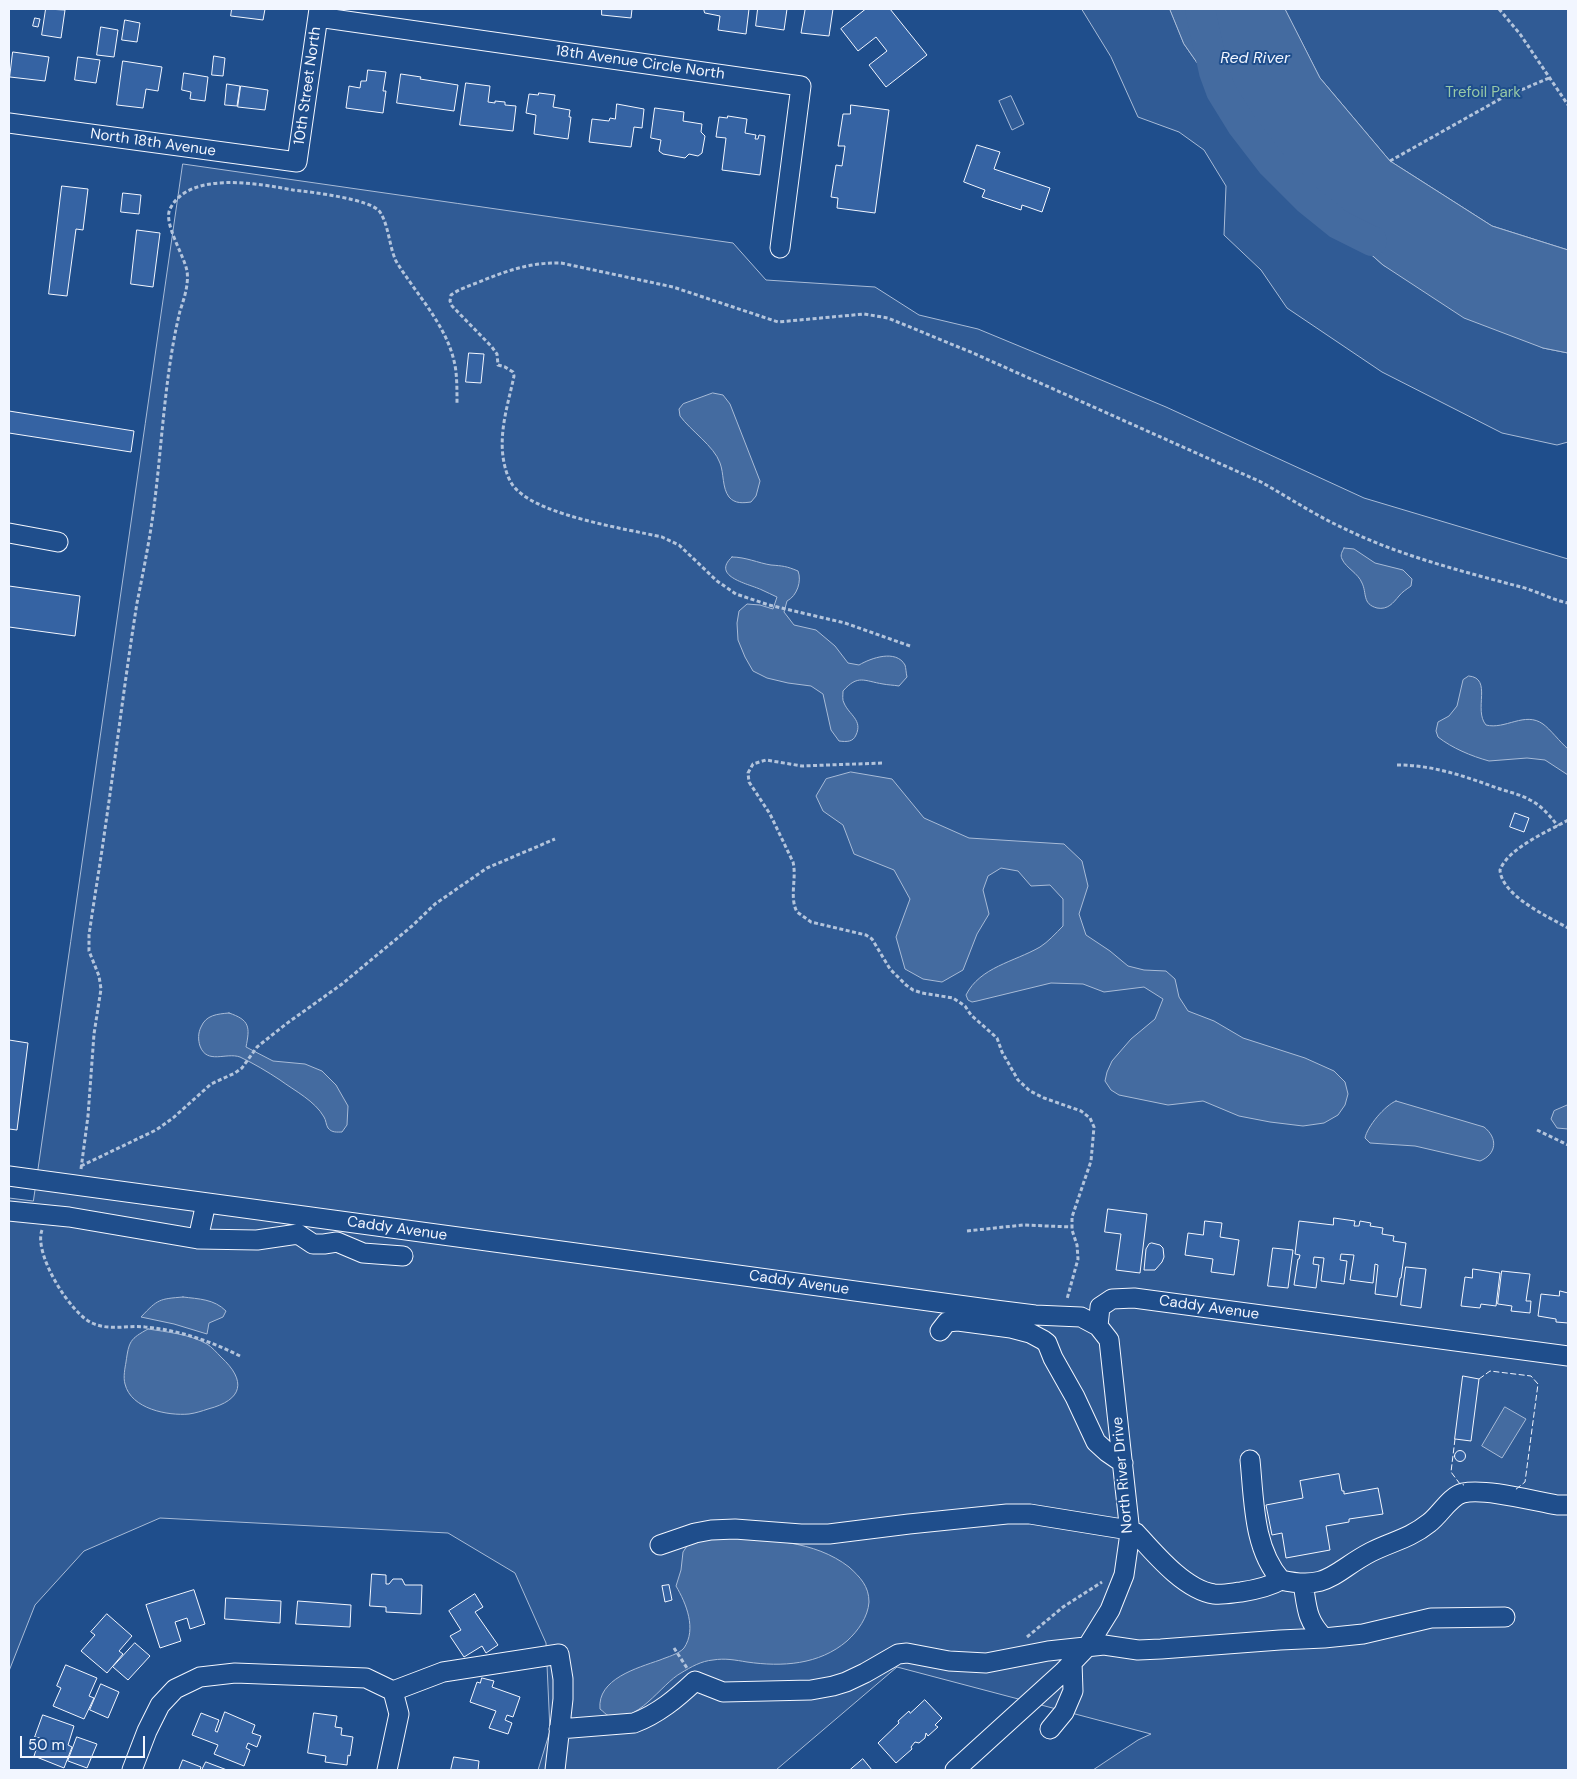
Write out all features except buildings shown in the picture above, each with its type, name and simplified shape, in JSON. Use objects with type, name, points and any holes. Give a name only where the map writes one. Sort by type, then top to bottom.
[{"type":"street","name":"10th Street North","points":[[296,162],[318,13]]},
{"type":"street","name":"18th Avenue Circle North","points":[[318,13],[801,86],[780,248]]},
{"type":"street","name":"North 18th Avenue","points":[[9,123],[296,162]]},
{"type":"street","points":[[9,533],[58,542]]},
{"type":"street","name":"Caddy Avenue","points":[[9,1176],[995,1310],[1081,1317],[1098,1326],[1100,1307],[1112,1299],[1134,1298],[1568,1356]]},
{"type":"street","points":[[198,1239],[206,1203]]},
{"type":"street","points":[[9,1211],[69,1217],[198,1239],[257,1240],[298,1234],[313,1244],[337,1242],[363,1253],[402,1256]]},
{"type":"street","points":[[940,1331],[947,1322],[958,1321],[1011,1328],[1030,1333],[1043,1340],[1047,1343],[1096,1442],[1123,1462]]},
{"type":"street","name":"North River Drive","points":[[955,1770],[1086,1647],[1110,1610],[1124,1571],[1129,1530],[1123,1462],[1109,1340],[1098,1326]]},
{"type":"street","points":[[1250,1460],[1257,1525],[1262,1545],[1271,1566],[1281,1580]]},
{"type":"street","points":[[660,1545],[695,1533],[711,1530],[735,1529],[829,1534],[1007,1514],[1030,1514],[1129,1530],[1136,1533],[1182,1579],[1199,1590],[1213,1594],[1226,1594],[1249,1591],[1274,1584],[1281,1580],[1303,1583],[1324,1580],[1334,1576],[1371,1552],[1417,1532],[1434,1519],[1460,1494],[1485,1492],[1557,1505],[1568,1505]]},
{"type":"street","points":[[1303,1583],[1309,1617],[1314,1628],[1324,1638]]},
{"type":"street","points":[[559,1730],[634,1723],[645,1719],[664,1707],[695,1681],[723,1692],[811,1690],[846,1682],[898,1654],[917,1654],[970,1663],[986,1663],[1048,1651],[1104,1645],[1138,1650],[1324,1638],[1363,1634],[1431,1618],[1505,1617]]},
{"type":"street","points":[[132,1770],[147,1731],[160,1705],[175,1690],[200,1677],[235,1673],[366,1678],[393,1690],[443,1672],[559,1654],[563,1680],[554,1770]]},
{"type":"street","points":[[1050,1729],[1064,1712],[1073,1691],[1072,1662]]},
{"type":"street","points":[[387,1770],[399,1714],[393,1690]]},
{"type":"path","points":[[1499,9],[1520,34],[1568,105]]},
{"type":"path","points":[[1390,161],[1500,99],[1549,78]]},
{"type":"path","points":[[77,1186],[88,1116],[93,1044],[100,989],[99,976],[89,951],[89,935],[114,754],[151,529],[176,330],[187,284],[186,268],[169,223],[168,216],[173,205],[183,194],[195,188],[231,182],[265,185],[333,196],[374,206],[381,214],[391,250],[396,260],[435,320],[448,344],[456,371],[457,403]]},
{"type":"path","points":[[910,646],[845,624],[769,605],[736,594],[716,581],[688,552],[672,540],[569,516],[547,508],[518,491],[513,486],[504,466],[503,449],[504,420],[514,376],[513,372],[498,365],[497,354],[452,306],[451,295],[505,271],[545,262],[561,263],[673,287],[778,322],[864,314],[888,318],[973,353],[1261,482],[1334,524],[1387,547],[1541,593],[1568,603]]},
{"type":"path","points":[[882,763],[802,766],[766,760],[753,764],[749,769],[749,782],[770,814],[793,862],[795,870],[794,908],[801,917],[811,922],[855,931],[872,939],[890,969],[906,986],[922,993],[953,998],[965,1006],[971,1015],[997,1038],[1002,1052],[1018,1080],[1030,1091],[1087,1114],[1094,1127],[1090,1161],[1072,1217],[1078,1259],[1067,1295],[1064,1316]]},
{"type":"path","points":[[1397,765],[1422,766],[1449,772],[1523,796],[1548,813],[1558,826]]},
{"type":"path","points":[[1568,820],[1507,857],[1500,870],[1500,876],[1507,888],[1520,899],[1568,928]]},
{"type":"path","points":[[81,1166],[156,1130],[180,1112],[211,1084],[242,1068],[257,1047],[342,984],[450,893],[487,868],[555,839]]},
{"type":"path","points":[[1537,1130],[1568,1144]]},
{"type":"path","points":[[69,1217],[44,1226],[40,1235],[40,1242],[52,1277],[83,1318],[101,1326],[144,1326],[188,1334],[207,1340],[240,1356]]},
{"type":"path","points":[[968,1230],[1023,1226],[1072,1227]]},
{"type":"path","points":[[1006,1659],[1034,1630],[1063,1607],[1105,1580],[1124,1571]]},
{"type":"path","points":[[674,1648],[695,1681]]},
{"type":"shaded area","points":[[1082,9],[1170,9],[1184,44],[1230,110],[1303,194],[1383,265],[1543,348],[1568,353],[1568,442],[1557,445],[1502,433],[1382,372],[1287,308],[1261,270],[1224,235],[1226,186],[1204,150],[1179,132],[1138,117],[1111,57]]},
{"type":"shaded area","name":"Trefoil Park","points":[[1285,9],[1568,9],[1568,250],[1492,226],[1390,161],[1320,78]]},
{"type":"shaded area","points":[[1011,96],[1024,124],[1012,130],[999,101]]},
{"type":"shaded area","points":[[183,164],[733,243],[766,280],[875,287],[919,315],[978,329],[1166,407],[1364,498],[1568,559],[1568,1770],[1093,1770],[1138,1740],[1151,1734],[897,1667],[776,1770],[538,1770],[550,1731],[546,1643],[515,1573],[448,1533],[160,1518],[84,1551],[35,1605],[9,1671],[9,1198],[33,1201]]},
{"type":"water","name":"Red River","points":[[1170,9],[1285,9],[1320,78],[1390,161],[1492,226],[1568,250],[1568,353],[1543,348],[1464,318],[1383,265],[1303,194],[1230,110],[1184,44]]},
{"type":"water","points":[[713,393],[723,395],[730,404],[760,481],[756,496],[751,502],[736,502],[729,497],[725,489],[717,457],[680,416],[679,409],[683,404]]},
{"type":"water","points":[[1344,548],[1354,549],[1375,563],[1403,570],[1412,579],[1411,586],[1387,607],[1377,608],[1372,606],[1367,601],[1360,579],[1342,559],[1341,555]]},
{"type":"water","points":[[732,557],[784,566],[798,571],[798,588],[794,596],[787,601],[784,612],[794,625],[816,630],[835,646],[848,663],[859,665],[876,658],[890,656],[901,660],[905,665],[907,677],[899,686],[862,680],[853,682],[843,691],[843,702],[858,725],[856,735],[851,740],[839,741],[831,730],[823,694],[811,686],[767,678],[753,671],[738,640],[737,623],[739,611],[747,604],[773,609],[777,597],[734,579],[729,575],[726,570],[726,564]]},
{"type":"water","points":[[1469,676],[1476,678],[1480,682],[1481,711],[1486,725],[1493,726],[1529,719],[1543,724],[1568,749],[1568,775],[1545,760],[1527,758],[1489,761],[1475,757],[1449,745],[1438,737],[1436,731],[1438,722],[1449,716],[1457,706],[1463,680]]},
{"type":"water","points":[[851,772],[892,779],[924,818],[969,838],[1064,844],[1082,861],[1088,886],[1079,914],[1086,935],[1128,966],[1144,970],[1166,971],[1175,979],[1179,997],[1188,1011],[1214,1021],[1243,1038],[1305,1058],[1334,1071],[1345,1082],[1348,1094],[1345,1105],[1338,1115],[1324,1123],[1303,1126],[1239,1116],[1203,1101],[1168,1105],[1119,1095],[1111,1090],[1105,1081],[1112,1061],[1131,1039],[1155,1019],[1163,999],[1144,987],[1104,992],[1083,984],[1051,983],[977,1001],[972,1002],[968,1000],[966,995],[980,978],[989,971],[1040,947],[1063,926],[1063,899],[1050,885],[1031,886],[1018,871],[1001,868],[988,876],[983,890],[989,914],[977,934],[963,970],[942,982],[923,979],[905,969],[896,937],[910,899],[894,870],[854,854],[843,825],[823,811],[816,796],[826,779]]},
{"type":"water","points":[[229,1013],[241,1018],[247,1025],[246,1047],[273,1061],[305,1064],[322,1071],[336,1085],[348,1106],[347,1125],[342,1132],[330,1130],[327,1127],[325,1118],[310,1101],[260,1068],[240,1057],[212,1057],[203,1052],[199,1036],[203,1023],[212,1016]]},
{"type":"water","points":[[1396,1101],[1484,1127],[1492,1136],[1494,1146],[1490,1154],[1480,1161],[1415,1146],[1370,1143],[1365,1138],[1369,1128],[1382,1112]]},
{"type":"water","points":[[1568,1105],[1568,1129],[1557,1128],[1551,1119],[1554,1111]]},
{"type":"water","points":[[183,1297],[211,1302],[226,1311],[223,1317],[209,1323],[207,1334],[141,1317],[159,1301]]},
{"type":"water","points":[[148,1329],[170,1332],[209,1345],[235,1374],[238,1382],[234,1395],[220,1405],[189,1414],[161,1412],[142,1405],[135,1400],[129,1393],[124,1381],[127,1355],[131,1341]]},
{"type":"water","points":[[1505,1407],[1526,1419],[1502,1458],[1482,1446]]},
{"type":"water","points":[[725,1537],[758,1539],[806,1546],[821,1551],[849,1567],[860,1578],[869,1596],[867,1613],[859,1628],[847,1641],[836,1649],[812,1660],[787,1664],[760,1664],[726,1659],[704,1662],[673,1678],[648,1702],[629,1715],[619,1717],[607,1715],[600,1709],[601,1699],[605,1690],[612,1682],[630,1671],[673,1655],[684,1648],[690,1633],[689,1616],[676,1586],[681,1570],[683,1552],[689,1543]]},
{"type":"waterway","points":[[1200,9],[1214,72],[1221,91],[1242,125],[1272,164],[1307,199],[1338,224],[1372,241]]},
{"type":"fence","points":[[1479,1379],[1490,1371],[1531,1376],[1538,1384],[1525,1482],[1515,1490]]},
{"type":"fence","points":[[1455,1439],[1451,1472],[1460,1484],[1464,1485]]}]
